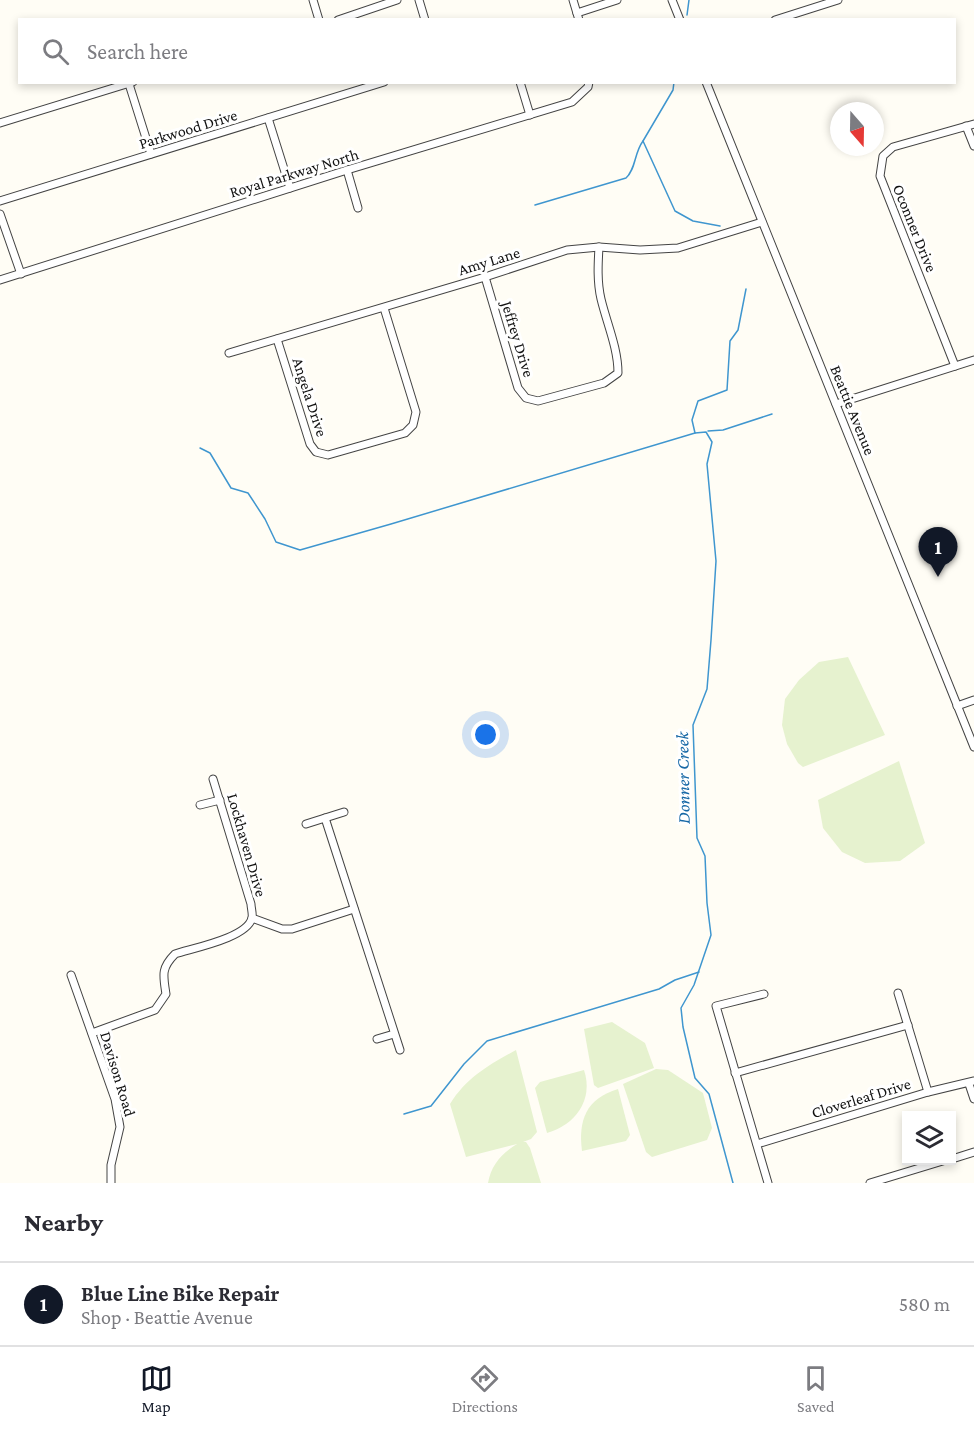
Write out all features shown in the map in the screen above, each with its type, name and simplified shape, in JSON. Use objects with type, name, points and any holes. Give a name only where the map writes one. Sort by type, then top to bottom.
[{"type":"street","points":[[313,0],[318,18]]},
{"type":"street","points":[[344,18],[397,0]]},
{"type":"street","points":[[418,0],[424,18]]},
{"type":"street","points":[[573,0],[578,16],[617,0]]},
{"type":"street","points":[[672,0],[679,18]]},
{"type":"street","points":[[781,18],[838,0]]},
{"type":"street","points":[[0,123],[128,84]]},
{"type":"street","points":[[131,84],[151,154]]},
{"type":"street","name":"Parkwood Drive","points":[[0,201],[378,84]]},
{"type":"street","points":[[521,84],[530,115]]},
{"type":"street","name":"Royal Parkway North","points":[[0,280],[347,170],[572,102],[589,84]]},
{"type":"street","name":"Beattie Avenue","points":[[707,84],[974,747]]},
{"type":"street","points":[[268,118],[290,188]]},
{"type":"street","name":"Oconner Drive","points":[[955,366],[880,176],[883,156],[893,147],[974,124]]},
{"type":"street","points":[[966,126],[974,146]]},
{"type":"street","points":[[347,170],[358,208]]},
{"type":"street","points":[[0,214],[21,274]]},
{"type":"street","name":"Amy Lane","points":[[229,354],[567,250],[599,247],[640,250],[678,248],[762,222]]},
{"type":"street","name":"Jeffrey Drive","points":[[485,277],[518,388],[526,398],[538,401],[604,383],[618,373],[618,360],[601,297],[598,272],[599,247]]},
{"type":"street","name":"Angela Drive","points":[[278,339],[310,444],[315,452],[328,455],[405,433],[413,424],[416,412],[384,308]]},
{"type":"street","points":[[836,404],[974,360]]},
{"type":"street","points":[[957,706],[974,700]]},
{"type":"street","name":"Lockhaven Drive","points":[[92,1033],[155,1010],[166,994],[163,972],[168,962],[176,954],[237,934],[246,928],[252,918],[251,904],[213,779]]},
{"type":"street","points":[[200,805],[220,800]]},
{"type":"street","points":[[306,824],[344,812]]},
{"type":"street","points":[[325,818],[400,1050]]},
{"type":"street","points":[[252,918],[282,929],[292,929],[354,909]]},
{"type":"street","name":"Davison Road","points":[[71,975],[115,1099],[120,1127],[111,1165],[111,1183]]},
{"type":"street","points":[[898,993],[928,1092]]},
{"type":"street","points":[[764,994],[716,1006],[768,1183]]},
{"type":"street","points":[[735,1073],[908,1025]]},
{"type":"street","points":[[377,1039],[394,1034]]},
{"type":"street","points":[[971,1082],[974,1099]]},
{"type":"street","name":"Cloverleaf Drive","points":[[757,1144],[928,1092],[971,1082]]},
{"type":"street","points":[[956,1157],[974,1152]]},
{"type":"street","points":[[870,1183],[932,1165]]},
{"type":"green space","points":[[848,657],[885,735],[803,767],[798,763],[787,744],[782,725],[785,699],[799,680],[819,662]]},
{"type":"green space","points":[[899,761],[925,843],[900,861],[865,863],[842,852],[823,828],[818,800]]},
{"type":"green space","points":[[612,1022],[645,1043],[654,1068],[598,1088],[594,1085],[584,1029]]},
{"type":"green space","points":[[516,1050],[537,1132],[531,1139],[523,1142],[526,1142],[530,1148],[541,1183],[488,1183],[498,1160],[517,1144],[466,1157],[450,1104],[471,1079]]},
{"type":"green space","points":[[656,1069],[668,1070],[703,1093],[712,1128],[707,1140],[652,1157],[646,1152],[623,1084]]},
{"type":"green space","points":[[584,1070],[586,1091],[580,1110],[566,1124],[547,1133],[535,1088],[540,1082]]},
{"type":"green space","points":[[618,1089],[630,1135],[626,1141],[582,1151],[581,1130],[586,1112],[598,1099]]},
{"type":"waterway","name":"Donner Creek","points":[[687,15],[689,0]]},
{"type":"waterway","name":"Donner Creek","points":[[674,84],[673,90],[643,141],[675,211],[693,221],[720,226]]},
{"type":"waterway","points":[[535,205],[626,178],[632,170],[643,141]]},
{"type":"waterway","name":"Donner Creek","points":[[733,1183],[709,1094],[695,1078],[681,1008],[694,985],[711,935],[705,856],[697,838],[693,725],[707,689],[711,640],[716,561],[707,464],[712,442],[706,432],[695,433],[692,420],[698,401],[727,390],[730,341],[738,330],[746,289]]},
{"type":"waterway","points":[[708,431],[723,430],[772,414]]},
{"type":"waterway","points":[[200,448],[210,453],[231,488],[248,493],[265,519],[276,542],[300,550],[695,433]]},
{"type":"waterway","points":[[404,1114],[431,1106],[464,1064],[487,1041],[659,989],[675,980],[699,972]]},
{"type":"place","name":"Blue Line Bike Repair","points":[[938,577]]}]
